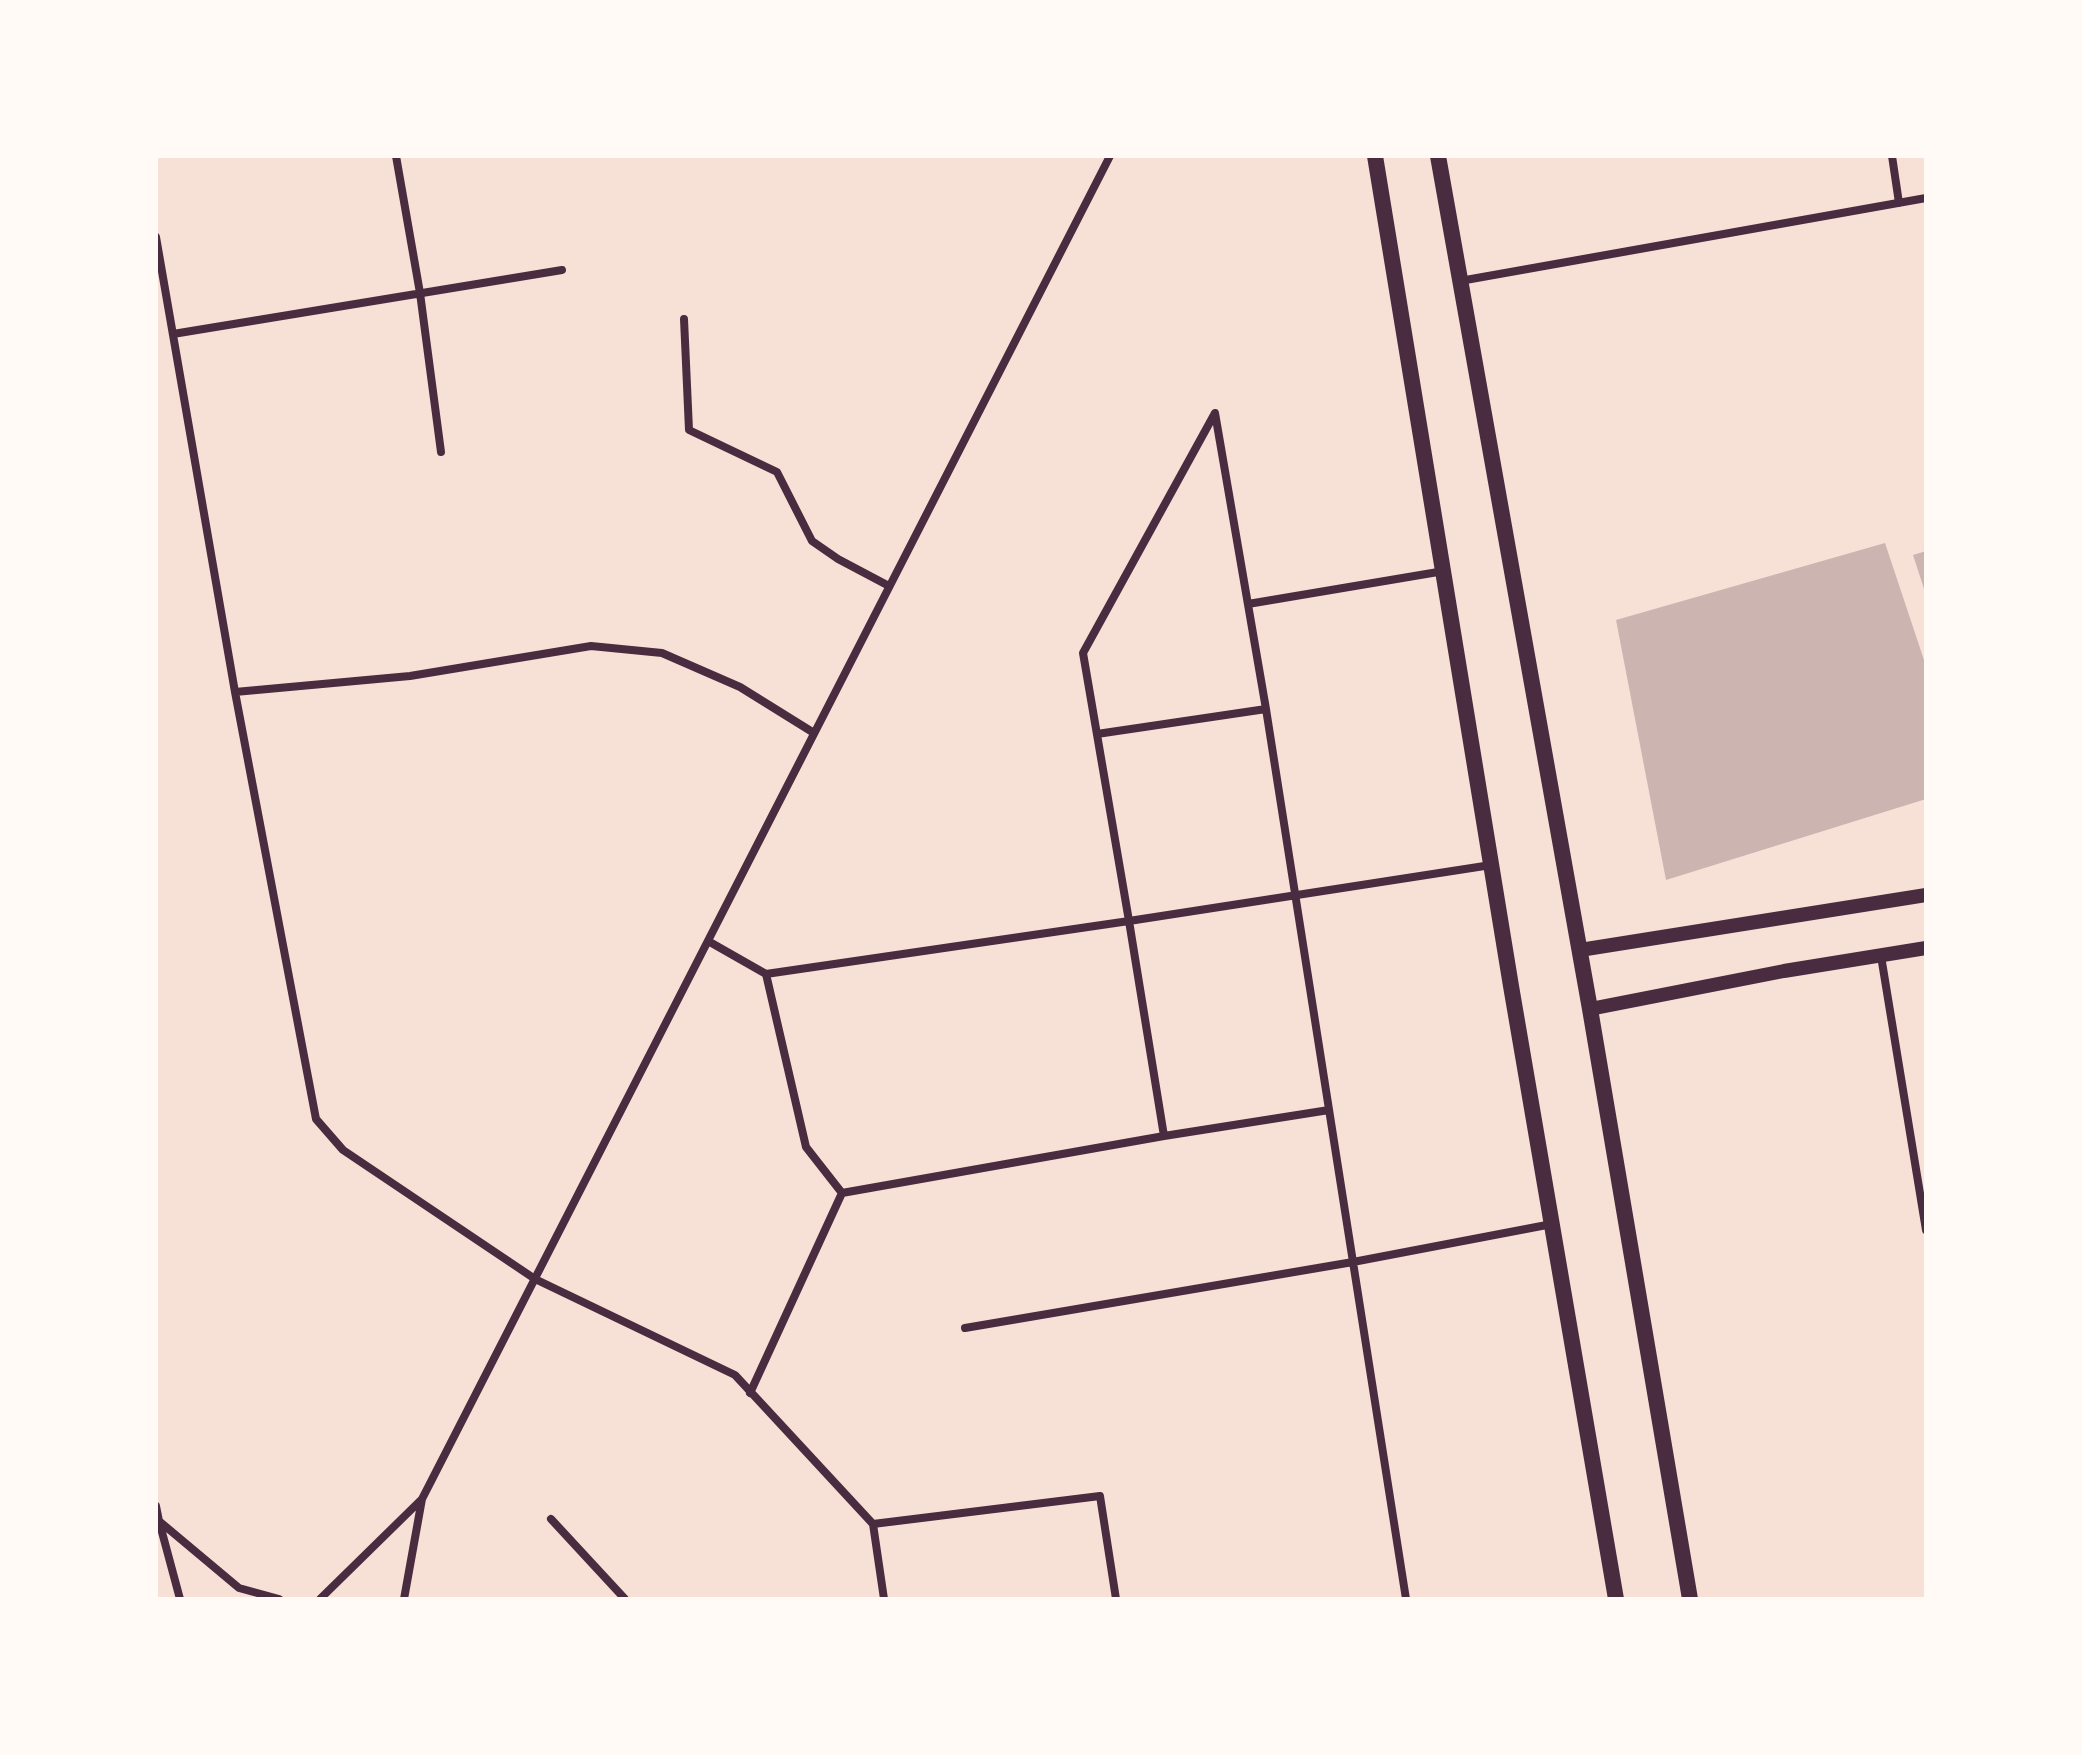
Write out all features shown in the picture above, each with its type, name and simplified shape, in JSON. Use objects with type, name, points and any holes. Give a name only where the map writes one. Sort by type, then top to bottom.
[{"type":"main road","points":[[1375,156],[1616,1599]]},
{"type":"main road","points":[[1438,156],[1580,950],[1690,1599]]},
{"type":"street","points":[[396,156],[420,293],[441,452]]},
{"type":"street","points":[[404,1599],[422,1499],[1110,156]]},
{"type":"street","points":[[1892,156],[1899,203]]},
{"type":"street","points":[[1460,281],[1926,198]]},
{"type":"street","points":[[156,237],[235,692],[316,1119],[343,1150],[535,1279],[735,1375],[873,1524],[884,1599]]},
{"type":"street","points":[[173,334],[562,270]]},
{"type":"street","points":[[684,319],[689,430],[777,472],[812,541],[838,559],[889,586]]},
{"type":"street","points":[[1164,1136],[1083,653],[1215,413],[1296,894],[1406,1599]]},
{"type":"street","points":[[1248,604],[1444,571]]},
{"type":"street","points":[[235,692],[410,676],[591,646],[662,653],[740,687],[814,733]]},
{"type":"street","points":[[1097,734],[1266,709]]},
{"type":"street","points":[[708,941],[766,974],[1491,865]]},
{"type":"street","points":[[1580,950],[1926,895]]},
{"type":"street","points":[[1590,1009],[1784,971],[1926,948]]},
{"type":"street","points":[[1881,956],[1926,1230]]},
{"type":"street","points":[[766,974],[806,1147],[842,1193]]},
{"type":"street","points":[[842,1193],[1329,1110]]},
{"type":"street","points":[[750,1393],[842,1193]]},
{"type":"street","points":[[965,1328],[1353,1262],[1552,1224]]},
{"type":"street","points":[[873,1524],[1100,1496],[1116,1599]]},
{"type":"street","points":[[320,1599],[422,1499]]},
{"type":"street","points":[[156,1506],[180,1599]]},
{"type":"street","points":[[551,1519],[625,1599]]},
{"type":"street","points":[[159,1521],[239,1588],[279,1599]]},
{"type":"building","points":[[1885,543],[1926,666],[1926,799],[1666,880],[1616,620]]},
{"type":"building","points":[[1926,551],[1926,592],[1925,592],[1913,555]]}]
